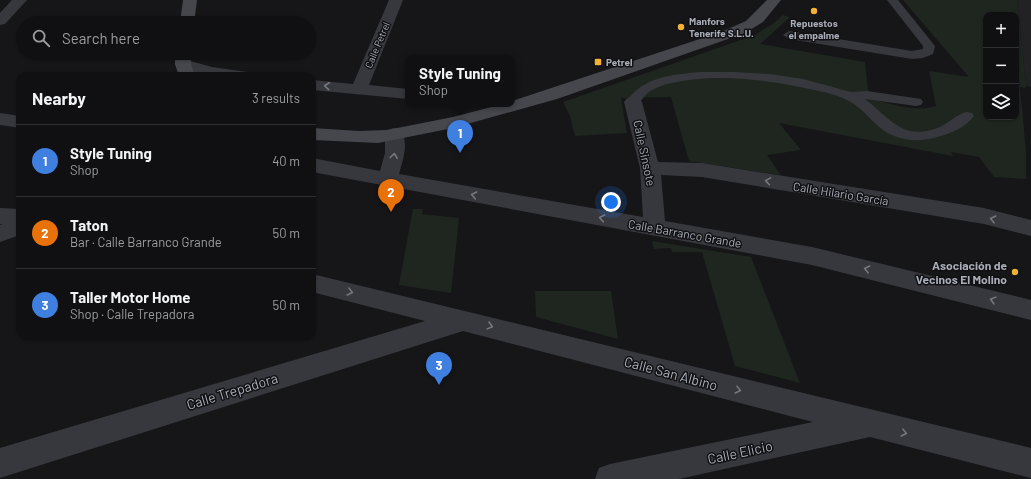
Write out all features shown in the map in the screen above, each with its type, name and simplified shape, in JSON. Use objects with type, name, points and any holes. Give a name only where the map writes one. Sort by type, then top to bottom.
[{"type":"main road","points":[[188,16],[190,0]]},
{"type":"main road","points":[[520,103],[706,42],[752,23],[774,0]]},
{"type":"main road","points":[[316,134],[340,137],[394,134],[438,127],[506,107]]},
{"type":"street","points":[[0,21],[20,0]]},
{"type":"street","name":"Calle Petrel","points":[[358,90],[396,0]]},
{"type":"street","points":[[184,64],[211,72]]},
{"type":"street","points":[[316,85],[405,94]]},
{"type":"street","name":"Calle Sinsote","points":[[634,102],[650,168],[655,228]]},
{"type":"street","points":[[0,119],[16,121]]},
{"type":"street","points":[[388,178],[395,153],[394,134]]},
{"type":"street","name":"Calle Barranco Grande","points":[[316,166],[812,256],[1031,310]]},
{"type":"street","name":"Calle Hilario García","points":[[650,168],[702,170],[984,216],[1031,228]]},
{"type":"street","points":[[0,216],[16,217]]},
{"type":"street","points":[[0,234],[16,228]]},
{"type":"street","name":"Calle San Albino","points":[[316,284],[464,319],[870,424],[1031,463]]},
{"type":"street","name":"Calle Trepadora","points":[[0,463],[464,319]]},
{"type":"street","name":"Calle Elicio","points":[[610,479],[870,424]]},
{"type":"lane","points":[[789,35],[912,55],[923,54],[929,50],[929,46],[892,0]]},
{"type":"lane","points":[[634,102],[637,95],[652,85],[674,78],[698,75],[734,75],[826,88],[851,96],[866,107],[887,128],[899,134],[910,136],[935,133],[954,127],[966,116]]},
{"type":"lane","points":[[851,96],[867,95],[916,102]]},
{"type":"shaded area","points":[[903,0],[1017,0],[1018,12],[983,12],[983,120],[1019,120],[1019,19],[1026,86],[1026,88],[1020,87],[1026,152],[1026,179],[994,177],[979,157],[951,152],[953,156],[779,123],[801,150],[767,155],[781,175],[689,161],[671,97],[621,98],[627,133],[575,136],[570,116],[563,102],[755,35],[774,23],[783,15],[790,17],[760,44],[865,62],[869,99],[911,108],[928,108],[936,106],[929,71],[969,77]]},
{"type":"shaded area","points":[[1017,0],[1031,0],[1031,87],[1026,86]]},
{"type":"shaded area","points":[[413,209],[423,209],[422,214],[459,218],[451,293],[399,285]]},
{"type":"shaded area","points":[[652,241],[751,257],[800,383],[735,366],[702,252],[672,252],[671,248],[654,249]]},
{"type":"shaded area","points":[[535,291],[611,291],[618,339],[536,317]]},
{"type":"place","name":"Repuestos el empalme","points":[[814,11]]},
{"type":"place","name":"Manfors Tenerife S.L.U.","points":[[681,27]]},
{"type":"place","name":"Petrel","points":[[598,62]]},
{"type":"place","name":"Style Tuning","points":[[460,153]]},
{"type":"place","name":"Taton","points":[[391,212]]},
{"type":"place","name":"Asociación de Vecinos El Molino","points":[[1015,272]]},
{"type":"place","name":"Taller Motor Home","points":[[439,385]]}]
